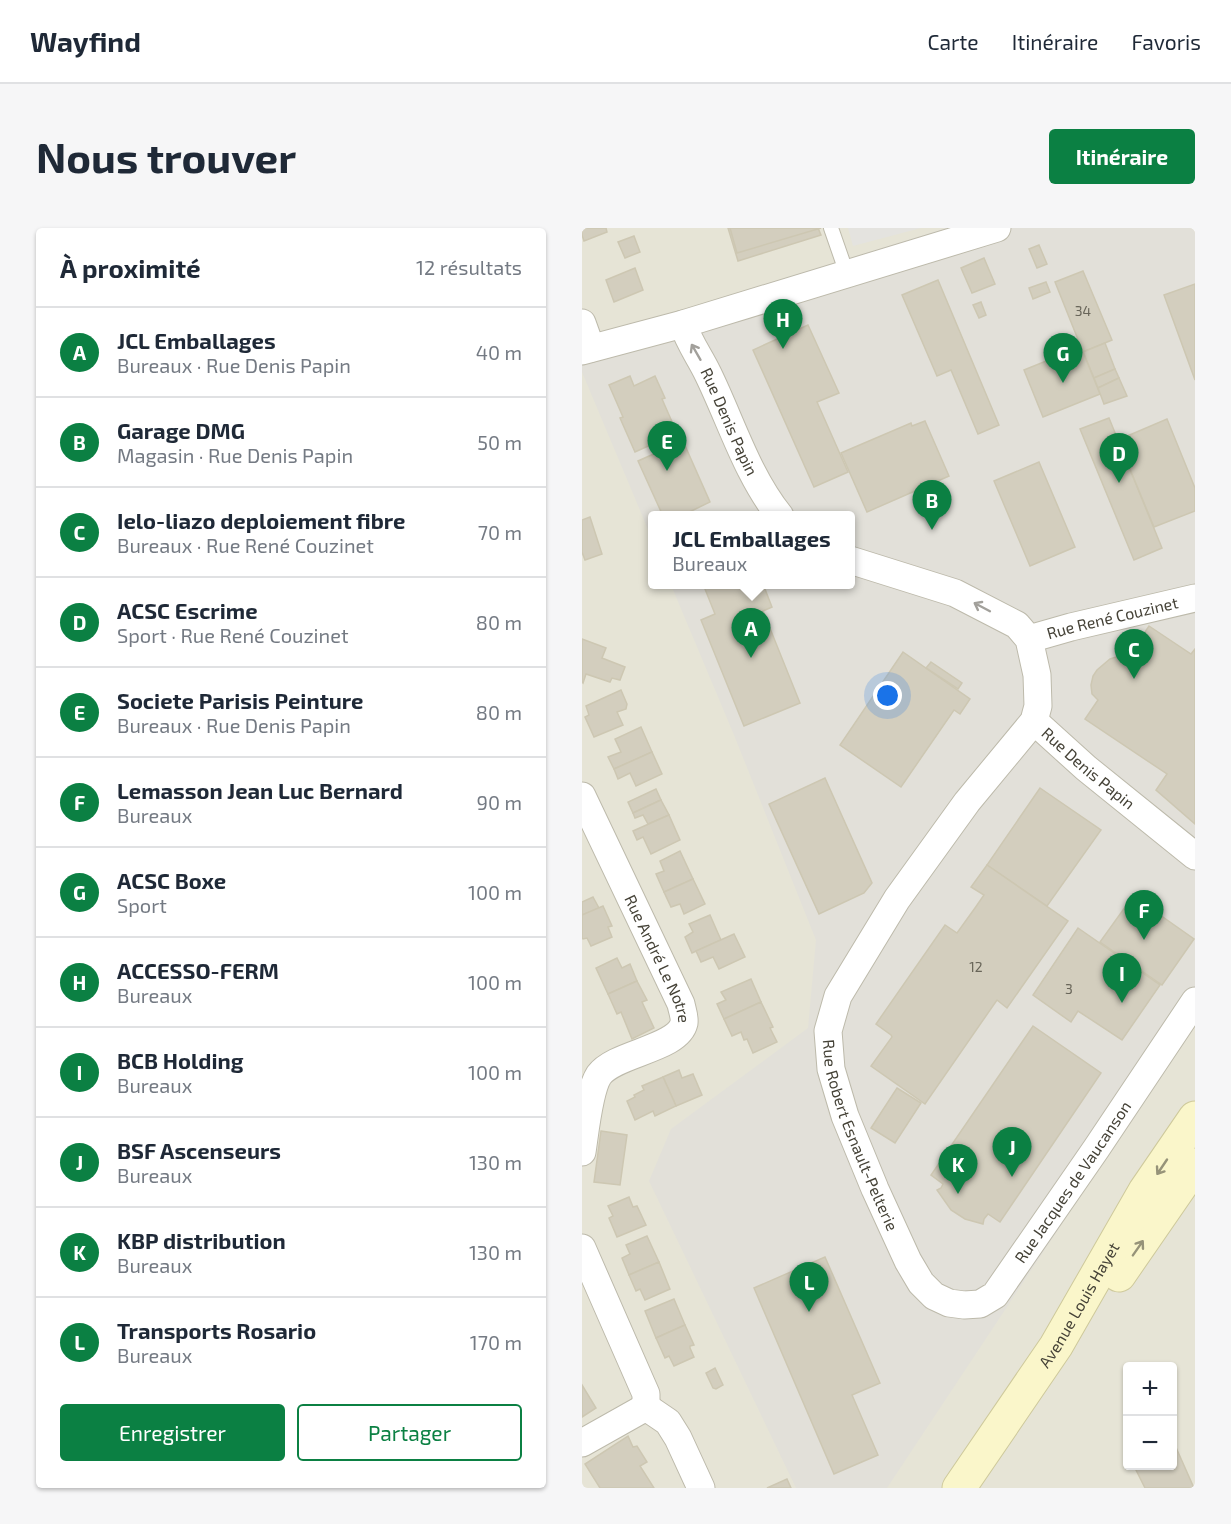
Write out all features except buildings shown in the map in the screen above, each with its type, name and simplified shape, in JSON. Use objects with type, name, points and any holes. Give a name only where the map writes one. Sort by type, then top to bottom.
[{"type":"main road","name":"Avenue Louis Hayet","points":[[960,1488],[1056,1346],[1145,1191],[1195,1118]]},
{"type":"main road","name":"Avenue Louis Hayet","points":[[976,1488],[1054,1369],[1195,1165]]},
{"type":"street","points":[[582,323],[587,350],[683,324],[989,229]]},
{"type":"street","name":"Rue Denis Papin","points":[[683,324],[690,343],[708,373],[750,467],[776,511]]},
{"type":"street","points":[[855,562],[955,593],[1017,625],[1029,639]]},
{"type":"street","name":"Rue René Couzinet","points":[[1029,639],[1195,598]]},
{"type":"street","name":"Rue Denis Papin","points":[[1029,639],[1037,675],[1038,706],[1034,721],[1086,768],[1195,856]]},
{"type":"street","name":"Rue Robert Esnault-Pelterie","points":[[921,1283],[908,1261],[844,1116],[831,1069],[828,1031],[838,996],[897,899],[967,802],[1034,721]]},
{"type":"street","name":"Rue André Le Notre","points":[[582,796],[681,1004],[684,1021],[680,1031],[671,1039],[615,1063],[601,1073],[593,1085],[582,1152]]},
{"type":"street","name":"Rue Jacques de Vaucanson","points":[[921,1283],[934,1296],[949,1303],[980,1304],[995,1294],[1195,1001]]},
{"type":"street","points":[[582,1248],[646,1394],[646,1407]]},
{"type":"street","points":[[582,1443],[646,1407]]},
{"type":"street","points":[[646,1407],[668,1422],[701,1488]]},
{"type":"lane","points":[[831,228],[847,274]]},
{"type":"shaded area","points":[[582,228],[1195,228],[1195,1488],[582,1488]]},
{"type":"shaded area","points":[[848,228],[921,228],[853,246]]},
{"type":"shaded area","points":[[946,228],[1195,228],[1195,1023],[887,1488],[796,1488],[649,1181],[671,1129],[808,1028],[816,940],[673,589],[855,589],[855,511],[648,511],[648,529],[582,372],[582,341]]},
{"type":"place","name":"ACCESSO-FERM","points":[[783,349]]},
{"type":"place","name":"ACSC Boxe","points":[[1063,383]]},
{"type":"place","name":"Societe Parisis Peinture","points":[[667,471]]},
{"type":"place","name":"ACSC Escrime","points":[[1119,483]]},
{"type":"place","name":"Garage DMG","points":[[932,530]]},
{"type":"place","name":"JCL Emballages","points":[[751,658]]},
{"type":"place","name":"Ielo-liazo deploiement fibre","points":[[1134,679]]},
{"type":"place","name":"Lemasson Jean Luc Bernard","points":[[1144,940]]},
{"type":"place","name":"BCB Holding","points":[[1122,1003]]},
{"type":"place","name":"BSF Ascenseurs","points":[[1012,1177]]},
{"type":"place","name":"KBP distribution","points":[[958,1194]]},
{"type":"place","name":"Transports Rosario","points":[[809,1312]]}]
